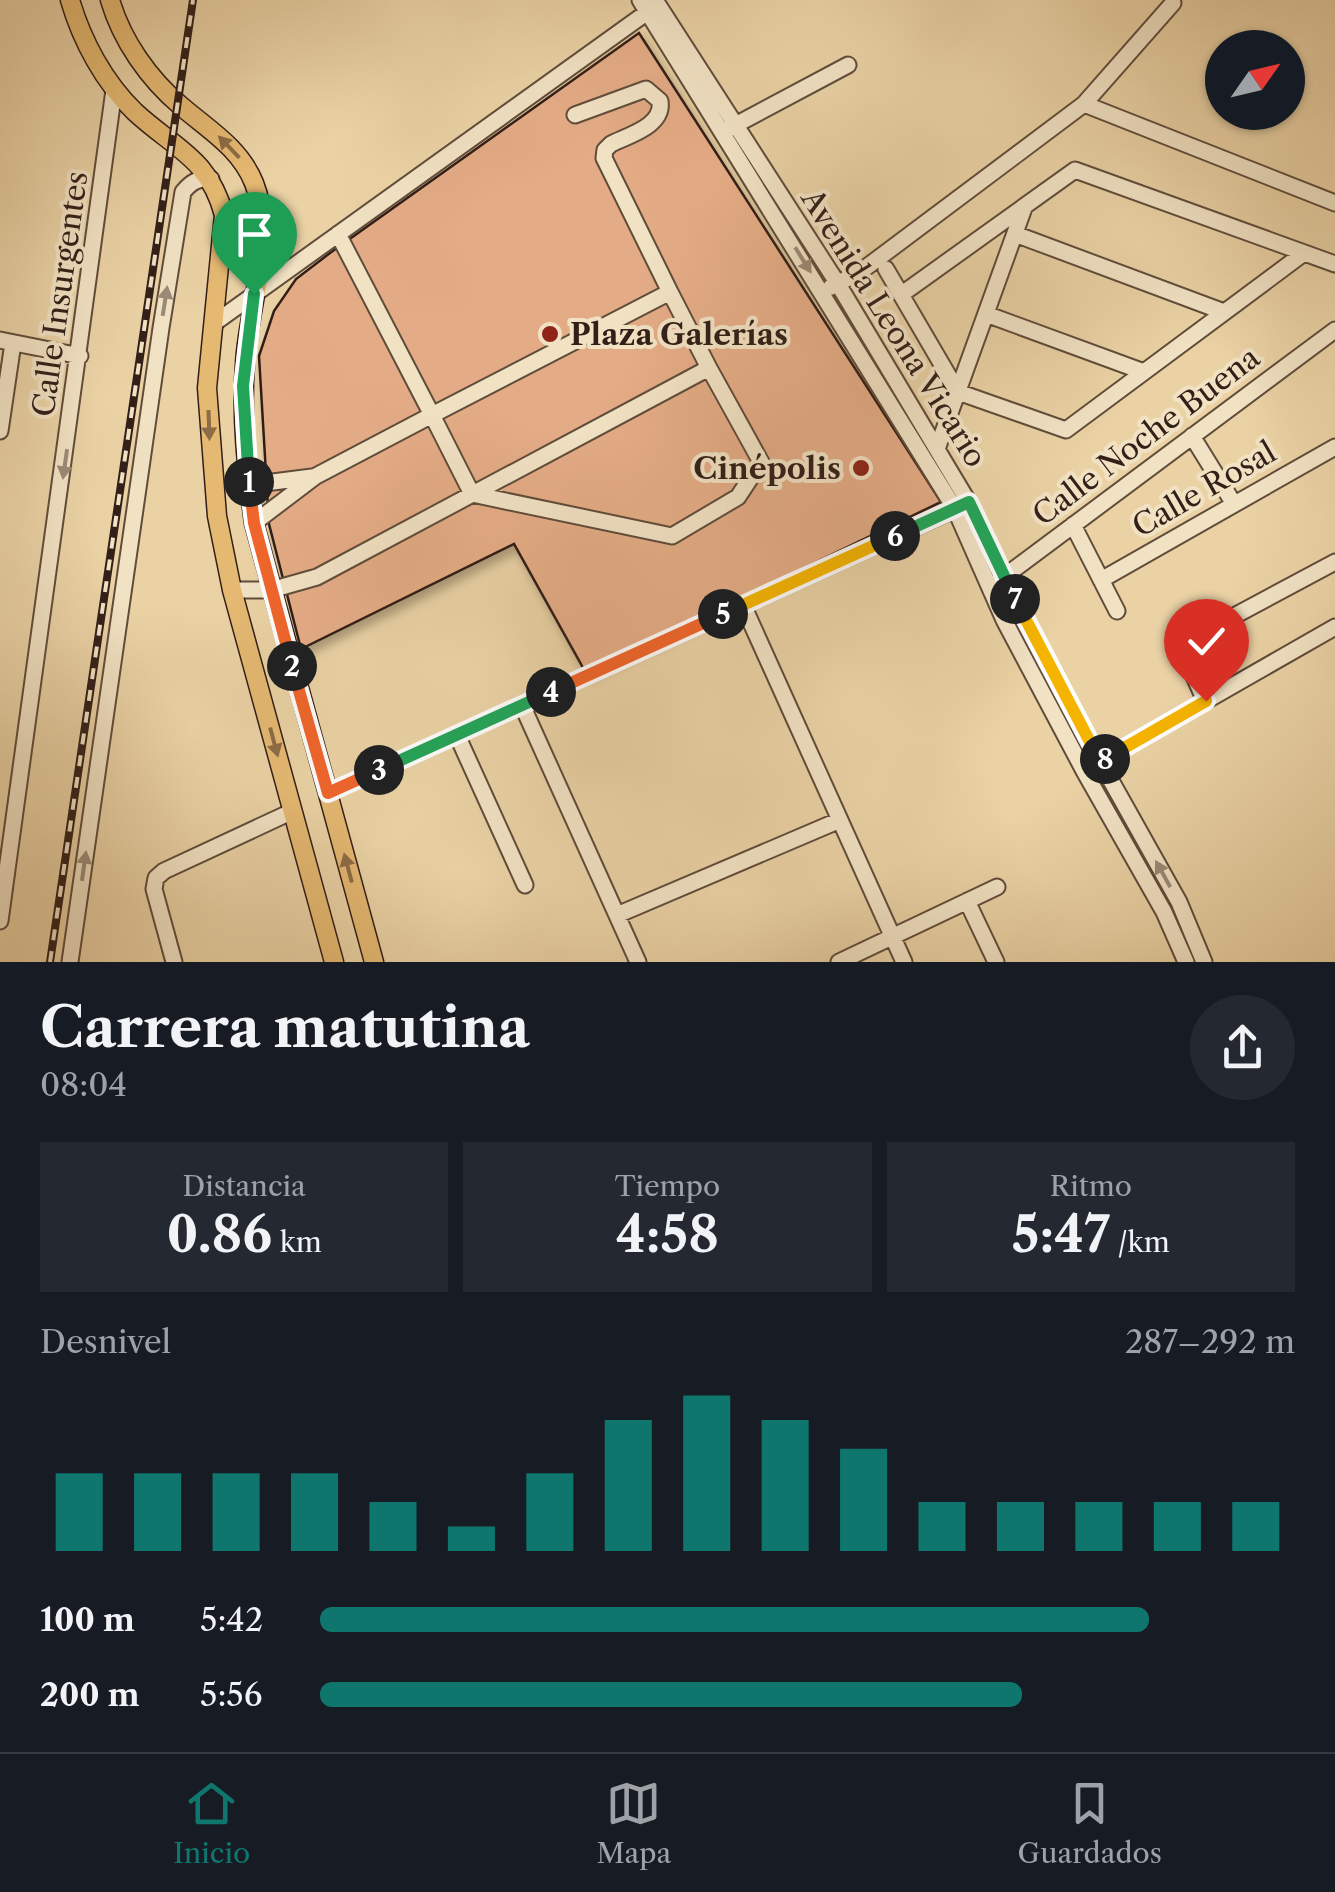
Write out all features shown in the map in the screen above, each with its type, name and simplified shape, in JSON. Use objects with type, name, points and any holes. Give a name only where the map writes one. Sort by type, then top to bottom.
[{"type":"main road","points":[[70,0],[79,32],[114,90],[137,114],[186,152],[211,180],[224,214],[208,364],[210,457],[217,516],[232,590],[334,962]]},
{"type":"main road","points":[[110,0],[142,64],[226,142],[254,184],[261,211],[261,237],[243,386],[254,523],[374,962]]},
{"type":"main road","points":[[186,152],[196,118]]},
{"type":"main road","points":[[208,364],[219,368],[234,366],[245,358]]},
{"type":"street","points":[[213,324],[653,3]]},
{"type":"street","name":"Avenida Leona Vicario","points":[[653,3],[728,129],[937,449],[1084,771],[1164,912],[1186,962]]},
{"type":"street","points":[[830,288],[860,272],[1084,104],[1173,3]]},
{"type":"street","points":[[728,129],[848,66]]},
{"type":"street","name":"Calle Insurgentes","points":[[0,921],[114,90]]},
{"type":"street","points":[[472,494],[672,536],[738,497],[760,462],[604,158],[610,144],[652,123],[662,108],[660,101],[646,90],[575,115]]},
{"type":"street","points":[[1084,104],[1335,203]]},
{"type":"street","points":[[902,294],[1075,170],[1335,264]]},
{"type":"street","points":[[70,962],[160,328],[183,192],[200,178],[211,180]]},
{"type":"street","points":[[937,449],[1024,206]]},
{"type":"street","points":[[338,234],[472,494]]},
{"type":"street","points":[[1014,234],[1224,312]]},
{"type":"street","points":[[886,269],[958,392],[1066,430],[1304,252]]},
{"type":"street","name":"Avenida Leona Vicario","points":[[830,288],[962,506]]},
{"type":"street","points":[[254,523],[316,476],[670,292]]},
{"type":"street","points":[[986,314],[1144,372]]},
{"type":"street","name":"Calle Noche Buena","points":[[996,582],[1335,330]]},
{"type":"street","points":[[0,431],[6,342],[80,356]]},
{"type":"street","points":[[232,590],[271,590],[317,576],[709,368]]},
{"type":"street","points":[[1192,436],[1234,504]]},
{"type":"street","name":"Calle Rosal","points":[[1101,580],[1335,446]]},
{"type":"street","points":[[249,485],[316,476]]},
{"type":"street","points":[[328,793],[962,506]]},
{"type":"street","points":[[1073,525],[1117,610]]},
{"type":"street","points":[[1206,701],[1180,645],[1335,562]]},
{"type":"street","name":"Avenida Leona Vicario","points":[[996,582],[1179,902],[1204,962]]},
{"type":"street","points":[[743,605],[904,962]]},
{"type":"street","points":[[1084,771],[1335,628]]},
{"type":"street","points":[[522,705],[638,962]]},
{"type":"street","points":[[456,735],[525,885]]},
{"type":"street","points":[[174,962],[154,889],[156,878],[164,870],[292,810]]},
{"type":"street","points":[[617,916],[840,820]]},
{"type":"street","points":[[1119,833],[1135,824]]},
{"type":"street","points":[[839,962],[998,887]]},
{"type":"street","points":[[967,901],[996,962]]},
{"type":"building","name":"Plaza Galerías","points":[[639,33],[941,502],[586,673],[514,544],[301,649],[269,524],[259,356],[274,311],[296,279],[330,253]]},
{"type":"railway","points":[[50,962],[193,0]]},
{"type":"place","name":"Plaza Galerías","points":[[550,334]]},
{"type":"place","name":"Cinépolis","points":[[861,468]]},
{"type":"route","points":[[254,294],[243,386],[254,523],[328,793],[969,502],[1003,577],[1100,761],[1206,701]]}]
